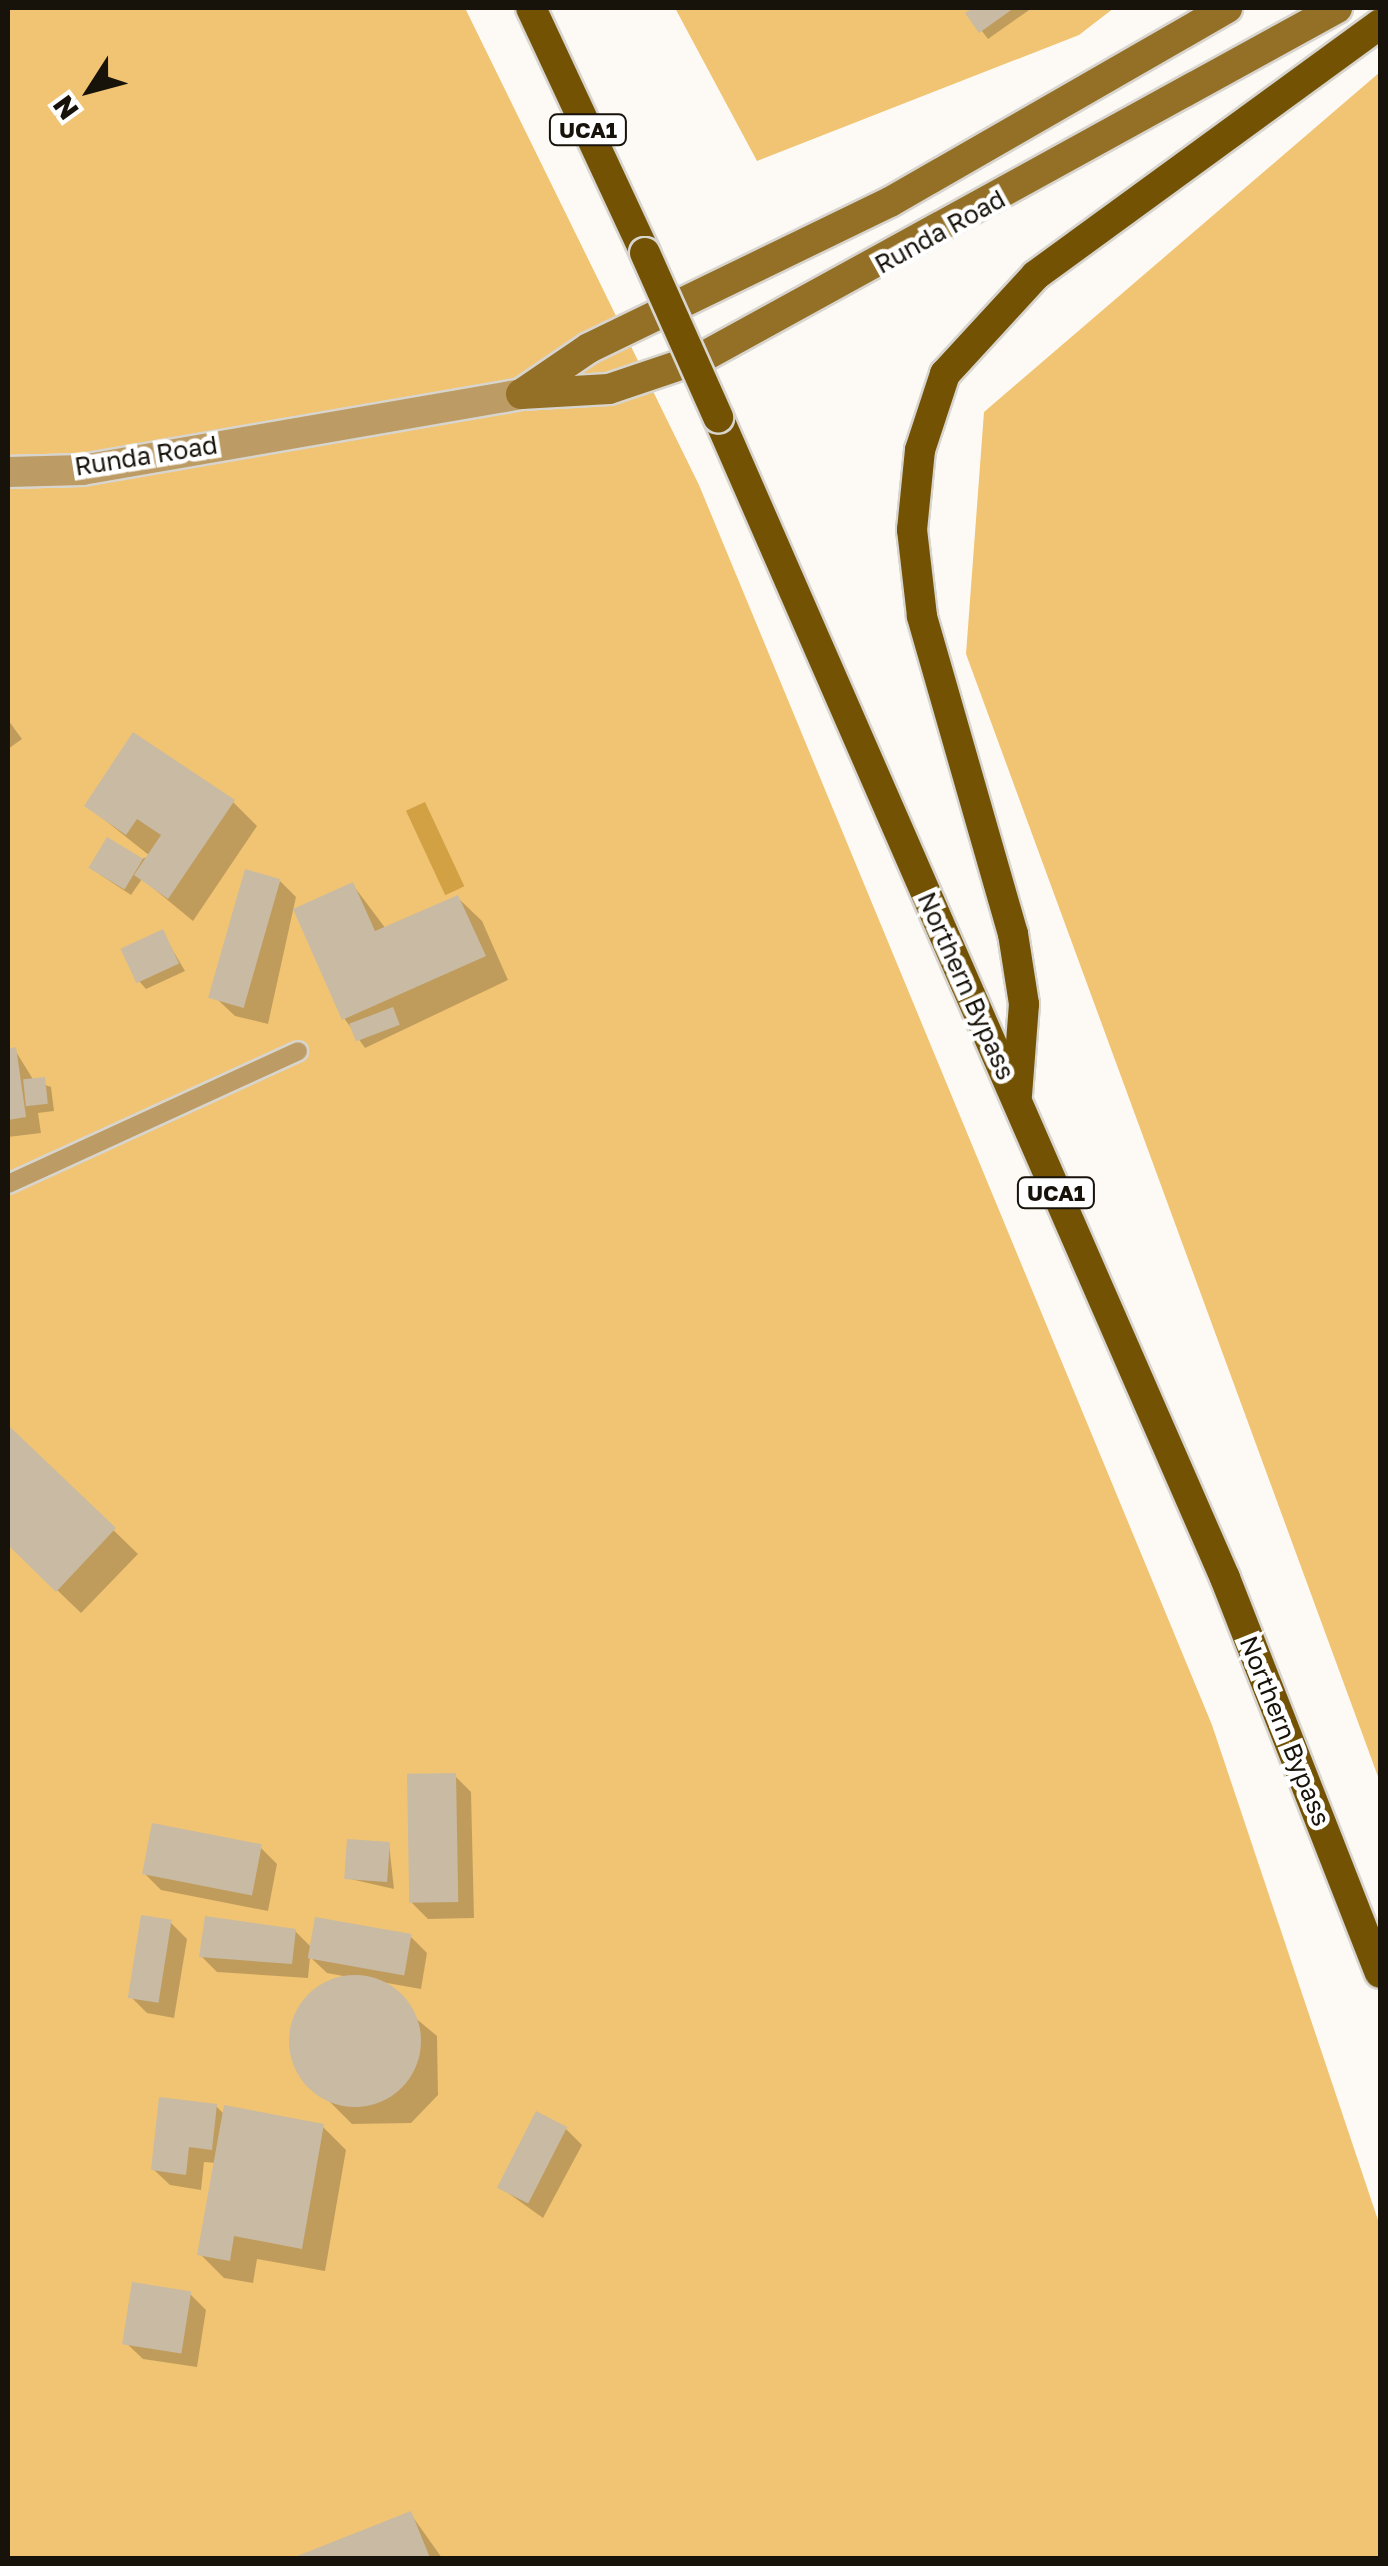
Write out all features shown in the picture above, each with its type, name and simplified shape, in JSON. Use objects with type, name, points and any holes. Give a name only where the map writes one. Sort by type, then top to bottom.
[{"type":"main road","name":"Northern Bypass","points":[[531,8],[718,418],[1225,1578],[1380,1973]]},
{"type":"main road","points":[[1016,1101],[1024,1004],[1013,934],[922,616],[912,530],[920,450],[945,374],[1036,275],[1380,24]]},
{"type":"street","name":"Runda Road","points":[[520,394],[589,348],[890,202],[1227,8]]},
{"type":"street","name":"Runda Road","points":[[8,472],[82,470],[520,394],[609,389],[701,358],[1337,8]]},
{"type":"lane","points":[[8,1184],[298,1051]]},
{"type":"shaded area","points":[[8,8],[465,8],[699,485],[1212,1725],[1380,2226],[1380,2558],[8,2558]]},
{"type":"shaded area","points":[[675,8],[1114,8],[1079,35],[757,161]]},
{"type":"shaded area","points":[[1380,72],[1380,1782],[966,654],[984,412]]},
{"type":"shaded area","points":[[425,802],[464,886],[445,895],[406,811]]},
{"type":"building","points":[[973,8],[1014,8],[979,33],[965,13]]},
{"type":"building","points":[[133,732],[235,800],[168,899],[134,875],[161,835],[137,819],[126,835],[84,806]]},
{"type":"building","points":[[107,837],[143,859],[124,889],[88,868]]},
{"type":"building","points":[[245,869],[281,879],[244,1008],[208,998]]},
{"type":"building","points":[[353,882],[375,931],[458,895],[486,956],[342,1020],[293,909]]},
{"type":"building","points":[[163,929],[179,963],[136,983],[120,949]]},
{"type":"building","points":[[393,1007],[400,1025],[356,1042],[349,1024]]},
{"type":"building","points":[[16,1047],[26,1117],[8,1120],[8,1049]]},
{"type":"building","points":[[45,1077],[48,1104],[26,1106],[23,1079]]},
{"type":"building","points":[[8,1425],[116,1528],[56,1592],[8,1545]]},
{"type":"building","points":[[456,1773],[458,1902],[409,1903],[407,1774]]},
{"type":"building","points":[[152,1823],[262,1844],[252,1895],[142,1874]]},
{"type":"building","points":[[347,1839],[390,1842],[387,1882],[344,1879]]},
{"type":"building","points":[[141,1915],[172,1920],[158,2003],[128,1998]]},
{"type":"building","points":[[205,1916],[296,1929],[292,1964],[199,1957]]},
{"type":"building","points":[[315,1917],[412,1934],[404,1975],[308,1958]]},
{"type":"building","points":[[355,1975],[380,1980],[402,1994],[416,2016],[421,2041],[416,2066],[402,2088],[380,2102],[355,2107],[330,2102],[308,2088],[294,2066],[289,2041],[294,2016],[308,1994],[330,1980]]},
{"type":"building","points":[[159,2097],[217,2104],[212,2150],[189,2147],[186,2175],[151,2170]]},
{"type":"building","points":[[224,2105],[324,2124],[302,2249],[234,2236],[230,2261],[197,2255]]},
{"type":"building","points":[[536,2111],[567,2127],[528,2204],[497,2188]]},
{"type":"building","points":[[132,2282],[191,2291],[181,2354],[122,2344]]},
{"type":"building","points":[[411,2511],[430,2558],[292,2558]]}]
